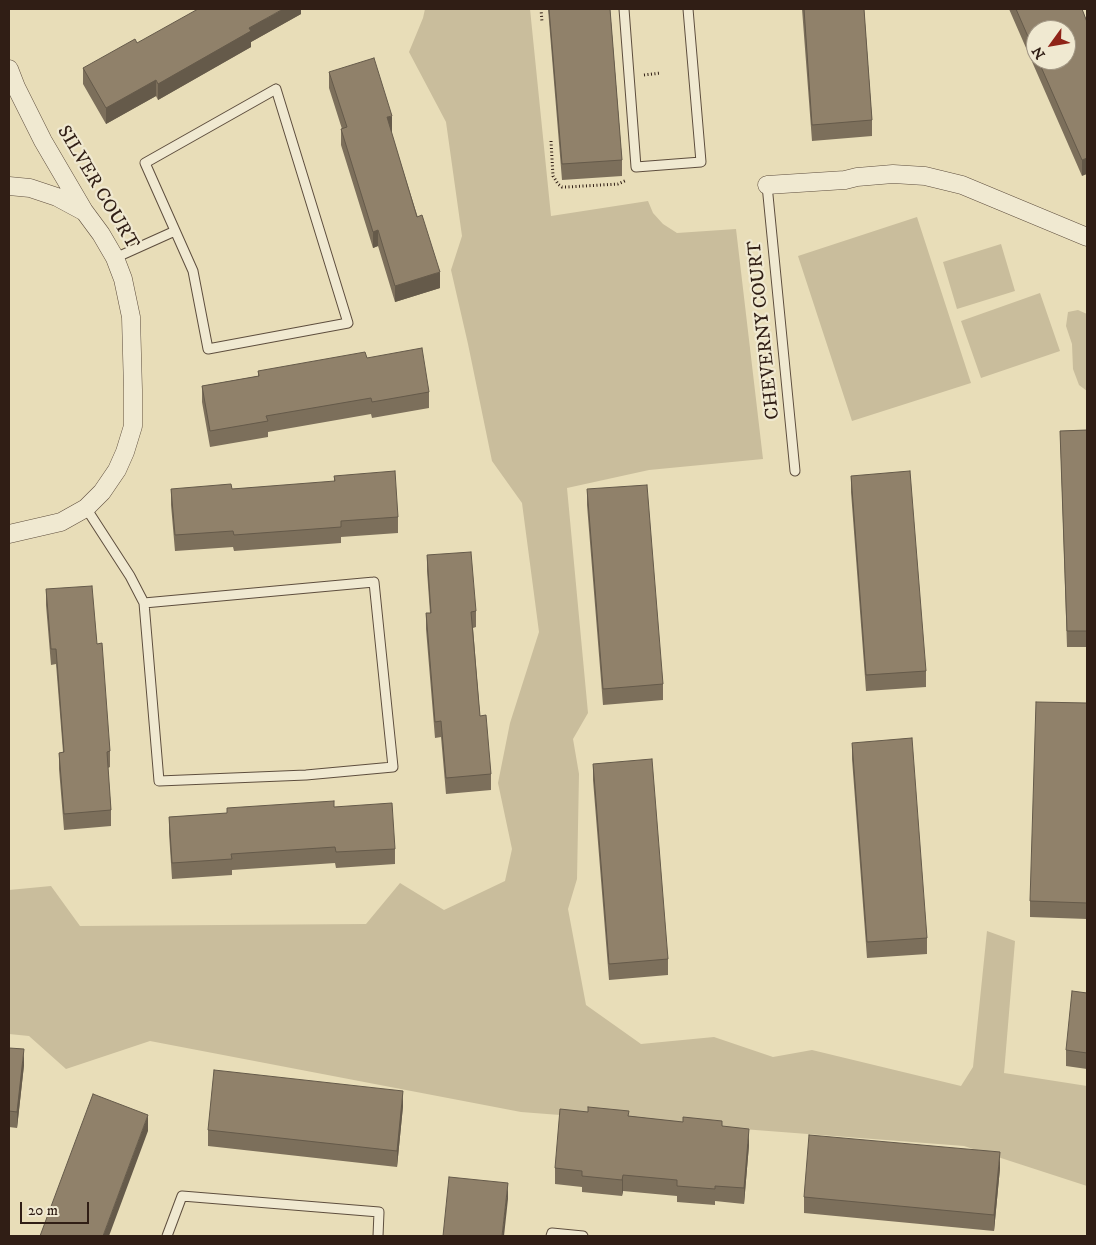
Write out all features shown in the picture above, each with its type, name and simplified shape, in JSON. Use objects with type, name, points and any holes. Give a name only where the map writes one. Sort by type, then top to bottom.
[{"type":"street","name":"SILVER COURT","points":[[9,69],[43,141],[84,212],[101,234],[115,258],[123,279],[131,317],[133,426],[117,470],[102,492],[86,508],[61,522],[9,534]]},
{"type":"street","points":[[767,185],[845,180],[893,174],[925,176],[962,185],[1087,237]]},
{"type":"street","points":[[9,186],[30,188],[57,197],[84,212]]},
{"type":"lane","points":[[624,9],[636,167],[701,162],[688,9]]},
{"type":"lane","points":[[276,89],[348,324],[208,349],[193,272],[175,231],[145,162],[276,89]]},
{"type":"lane","name":"CHEVERNY COURT","points":[[767,185],[795,471]]},
{"type":"lane","points":[[115,258],[175,231]]},
{"type":"lane","points":[[86,508],[130,576],[144,603],[159,781],[306,775],[393,766],[374,582],[144,603]]},
{"type":"lane","points":[[167,1236],[182,1196],[379,1212],[378,1236]]},
{"type":"lane","points":[[551,1236],[552,1233],[583,1236]]},
{"type":"path","points":[[541,9],[542,22]]},
{"type":"path","points":[[551,141],[554,176],[562,187],[618,184],[636,176],[643,167]]},
{"type":"shaded area","points":[[425,9],[530,9],[551,216],[648,201],[653,213],[663,224],[677,233],[736,229],[763,459],[649,470],[567,488],[588,713],[573,739],[579,774],[577,879],[568,909],[586,1005],[641,1044],[714,1037],[773,1057],[812,1050],[961,1086],[973,1067],[987,931],[1015,941],[1004,1073],[1087,1086],[1087,1186],[964,1146],[521,1112],[150,1041],[66,1069],[29,1036],[9,1034],[9,890],[51,886],[80,926],[366,924],[400,883],[444,910],[505,881],[512,849],[498,783],[510,723],[539,632],[522,503],[492,461],[451,270],[462,236],[446,122],[409,52]]},
{"type":"shaded area","points":[[917,217],[971,383],[852,421],[798,256]]},
{"type":"shaded area","points":[[1001,244],[1015,291],[957,309],[943,262]]},
{"type":"shaded area","points":[[1040,293],[1060,351],[981,378],[961,321]]},
{"type":"shaded area","points":[[1078,310],[1087,314],[1087,391],[1079,385],[1073,369],[1072,344],[1066,326],[1068,312]]},
{"type":"building","points":[[198,9],[283,9],[249,28],[251,31],[158,84],[156,80],[106,108],[83,68],[135,39],[137,43]]},
{"type":"building","points":[[549,9],[610,9],[622,160],[562,164]]},
{"type":"building","points":[[804,9],[864,9],[872,120],[812,125]]},
{"type":"building","points":[[1016,9],[1082,9],[1087,22],[1087,158],[1082,160],[1042,70],[1076,70],[1076,20],[1026,20],[1026,32]]},
{"type":"building","points":[[374,58],[392,116],[387,117],[417,217],[422,215],[440,272],[395,286],[378,230],[373,232],[341,129],[347,127],[329,72]]},
{"type":"building","points":[[422,348],[429,392],[372,402],[371,398],[266,416],[268,421],[210,431],[202,386],[259,376],[258,371],[365,352],[367,358]]},
{"type":"building","points":[[1087,430],[1087,631],[1067,631],[1060,431]]},
{"type":"building","points":[[395,471],[398,517],[341,521],[341,527],[234,535],[233,531],[175,535],[171,489],[231,484],[232,489],[335,481],[334,476]]},
{"type":"building","points":[[910,471],[926,671],[866,675],[851,476]]},
{"type":"building","points":[[647,485],[663,684],[603,689],[587,489]]},
{"type":"building","points":[[471,552],[476,611],[471,612],[480,716],[486,715],[491,774],[446,778],[441,721],[435,722],[426,613],[431,613],[427,555]]},
{"type":"building","points":[[92,586],[97,644],[102,643],[110,751],[107,752],[111,810],[64,814],[59,753],[64,752],[56,649],[51,649],[46,589]]},
{"type":"building","points":[[1036,702],[1087,703],[1087,903],[1030,901]]},
{"type":"building","points":[[912,738],[927,938],[867,942],[852,743]]},
{"type":"building","points":[[652,759],[668,959],[609,964],[593,764]]},
{"type":"building","points":[[334,801],[334,807],[392,803],[395,849],[336,852],[335,847],[231,854],[232,859],[172,863],[169,817],[227,813],[227,808]]},
{"type":"building","points":[[1072,991],[1087,993],[1087,1053],[1066,1050]]},
{"type":"building","points":[[9,1048],[24,1049],[17,1112],[9,1111]]},
{"type":"building","points":[[214,1070],[403,1091],[397,1151],[208,1130]]},
{"type":"building","points":[[93,1094],[148,1115],[103,1236],[40,1236]]},
{"type":"building","points":[[588,1107],[629,1111],[628,1116],[683,1122],[683,1117],[722,1121],[722,1126],[749,1129],[744,1188],[715,1186],[715,1189],[677,1186],[677,1180],[623,1175],[622,1180],[582,1176],[582,1171],[555,1168],[560,1109],[588,1112]]},
{"type":"building","points":[[809,1135],[1000,1152],[994,1215],[804,1197]]},
{"type":"building","points":[[449,1177],[508,1183],[502,1236],[443,1236]]}]
